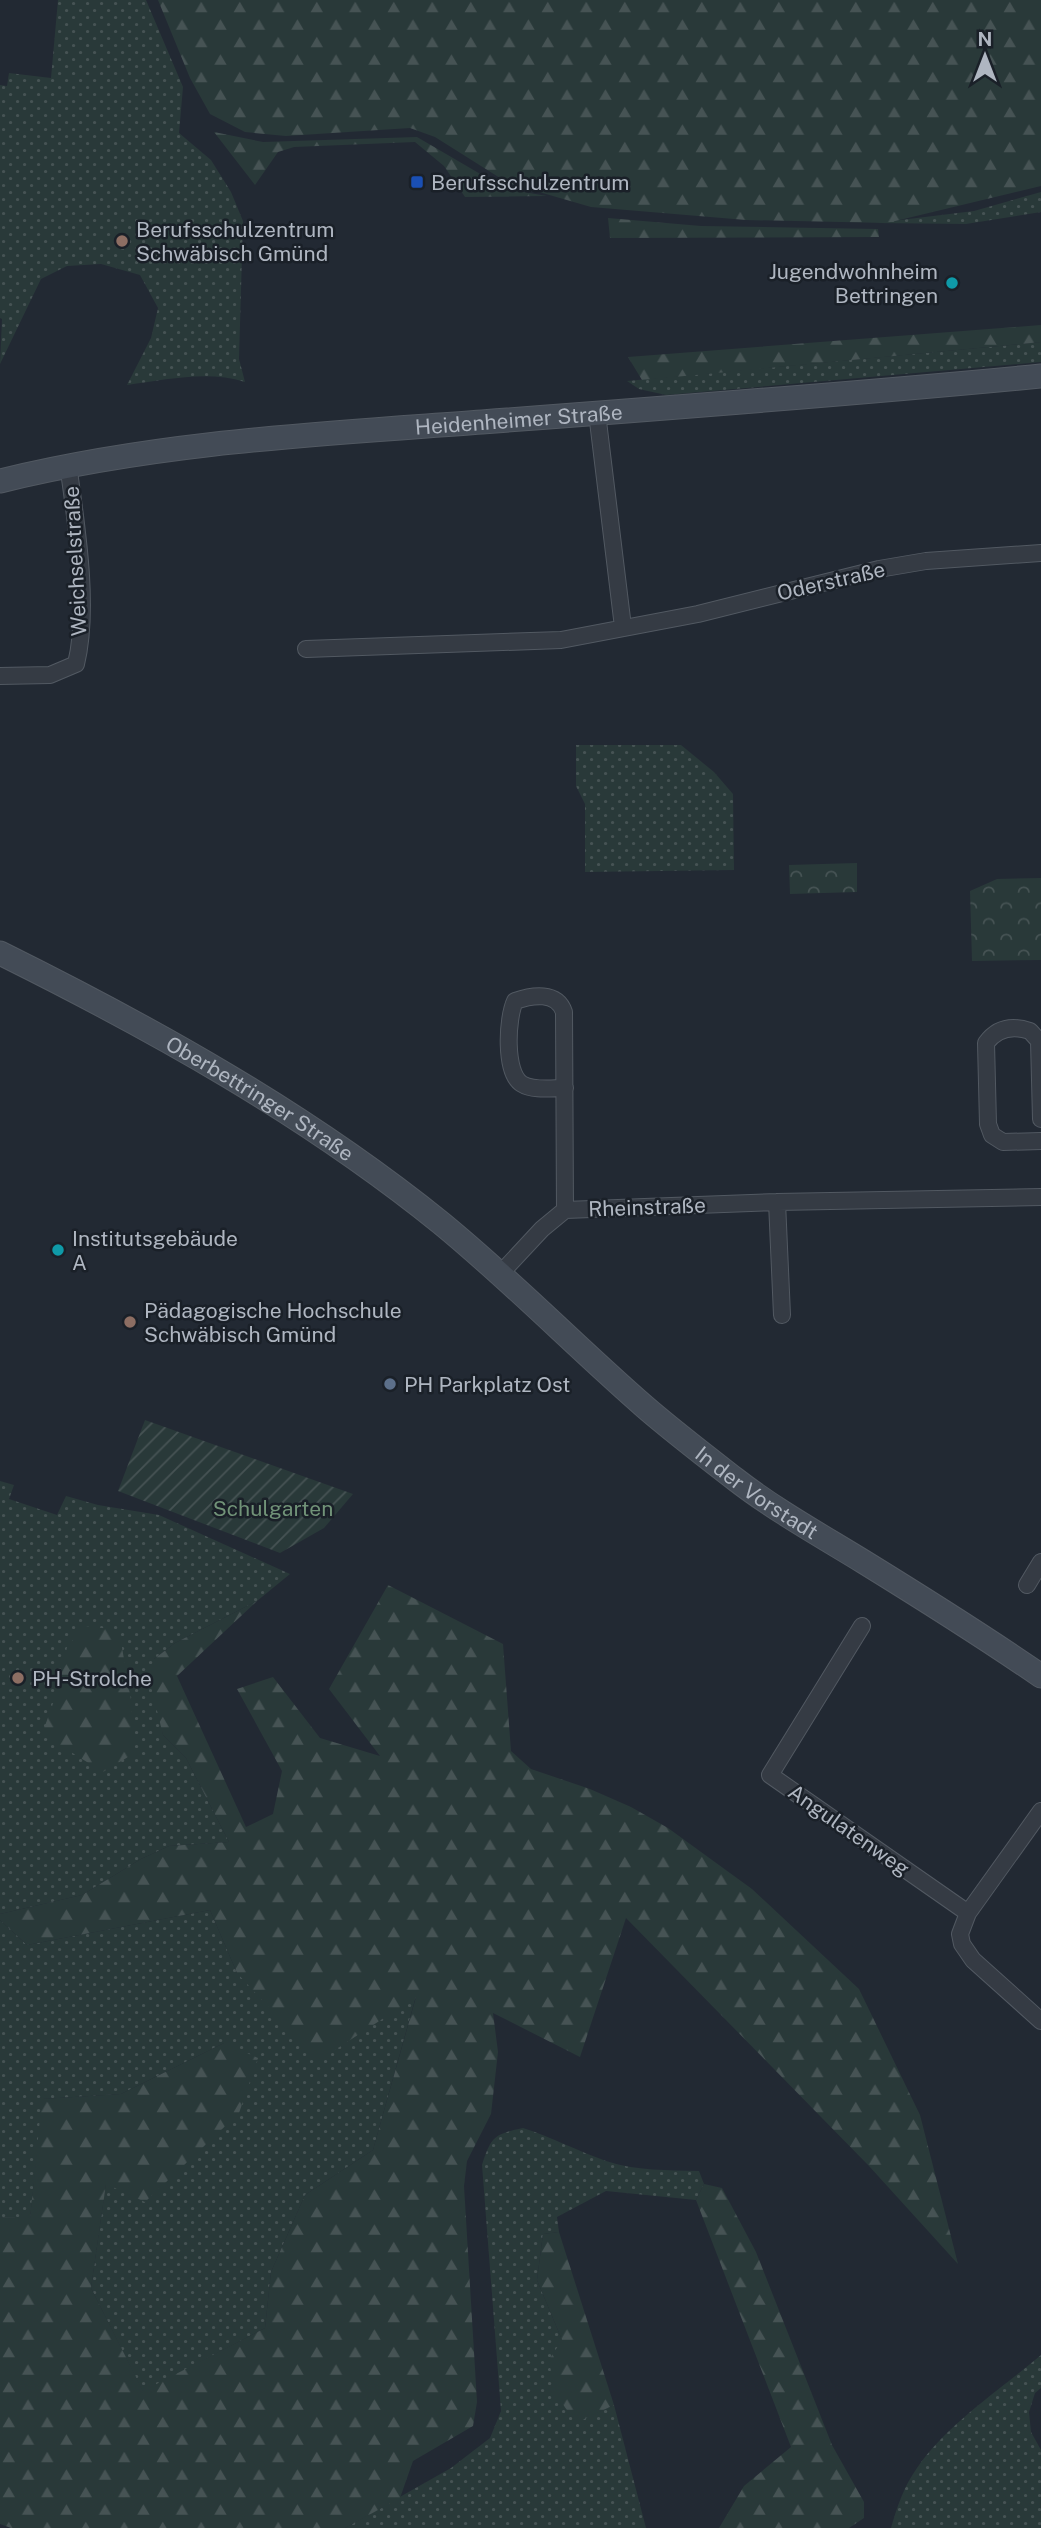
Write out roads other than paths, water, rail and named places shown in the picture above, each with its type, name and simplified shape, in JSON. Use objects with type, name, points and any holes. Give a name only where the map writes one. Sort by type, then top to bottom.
[{"type":"street","name":"Heidenheimer Straße","points":[[0,481],[68,464],[159,449],[272,437],[1041,376]]},
{"type":"street","points":[[597,413],[624,627]]},
{"type":"street","name":"Weichselstraße","points":[[0,676],[50,675],[76,664],[82,641],[81,600],[78,535],[68,464]]},
{"type":"street","name":"Oderstraße","points":[[306,649],[561,640],[698,614],[878,569],[926,561],[1041,553]]},
{"type":"street","name":"Oberbettringer Straße","points":[[0,953],[136,1022],[265,1098],[381,1177],[501,1273]]},
{"type":"street","points":[[565,1088],[523,1086],[516,1079],[510,1065],[510,1013],[515,1002],[527,997],[552,997],[562,1006],[565,1088],[565,1210]]},
{"type":"street","points":[[1041,1119],[1039,1041],[1030,1031],[1003,1029],[993,1034],[986,1043],[988,1124],[992,1135],[1003,1142],[1041,1141]]},
{"type":"street","points":[[1041,1128],[1041,1148]]},
{"type":"street","name":"Rheinstraße","points":[[501,1273],[542,1228],[565,1210],[777,1202],[1041,1197]]},
{"type":"street","points":[[777,1202],[782,1315]]},
{"type":"street","name":"In der Vorstadt","points":[[501,1273],[643,1405],[740,1482],[807,1527],[982,1635],[1041,1676]]},
{"type":"street","points":[[1027,1586],[1041,1562]]},
{"type":"street","name":"Angulatenweg","points":[[862,1626],[770,1775],[968,1913]]},
{"type":"street","points":[[1041,1811],[968,1913],[960,1934],[966,1951],[1041,2021]]},
{"type":"place","name":"Berufsschulzentrum","points":[[417,182]]},
{"type":"place","name":"Berufsschulzentrum Schwäbisch Gmünd","points":[[122,241]]},
{"type":"place","name":"Jugendwohnheim Bettringen","points":[[952,283]]},
{"type":"place","name":"Institutsgebäude A","points":[[58,1250]]},
{"type":"place","name":"Pädagogische Hochschule Schwäbisch Gmünd","points":[[130,1322]]},
{"type":"place","name":"PH Parkplatz Ost","points":[[390,1384]]},
{"type":"place","name":"PH-Strolche","points":[[18,1678]]},
{"type":"park label","name":"Schulgarten","points":[[273,1508]]}]
